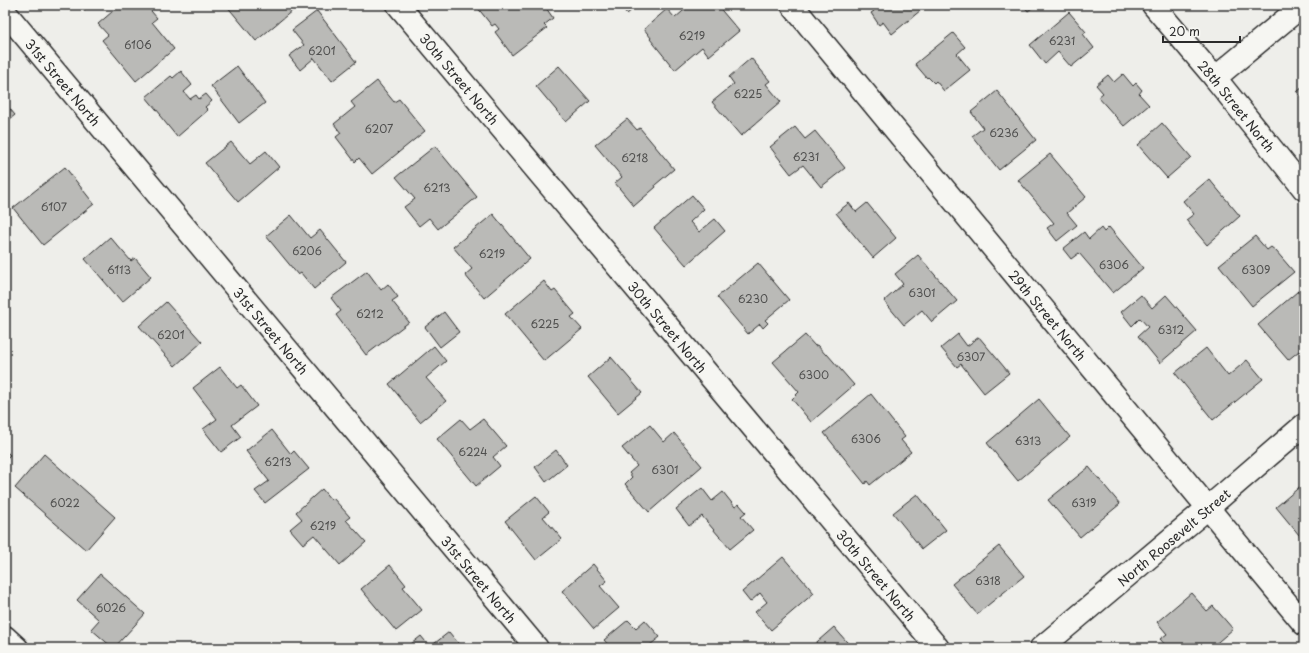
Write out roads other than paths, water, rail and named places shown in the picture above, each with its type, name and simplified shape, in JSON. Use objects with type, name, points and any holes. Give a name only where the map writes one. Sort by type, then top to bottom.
[{"type":"street","name":"30th Street North","points":[[398,5],[938,648]]},
{"type":"street","name":"29th Street North","points":[[792,5],[1209,507],[1304,624]]},
{"type":"street","name":"28th Street North","points":[[1153,5],[1215,78],[1304,189]]},
{"type":"street","points":[[1215,78],[1303,5]]},
{"type":"street","name":"31st Street North","points":[[5,12],[537,648]]},
{"type":"street","name":"North Roosevelt Street","points":[[1041,648],[1304,425]]},
{"type":"street","points":[[5,637],[17,648]]}]
